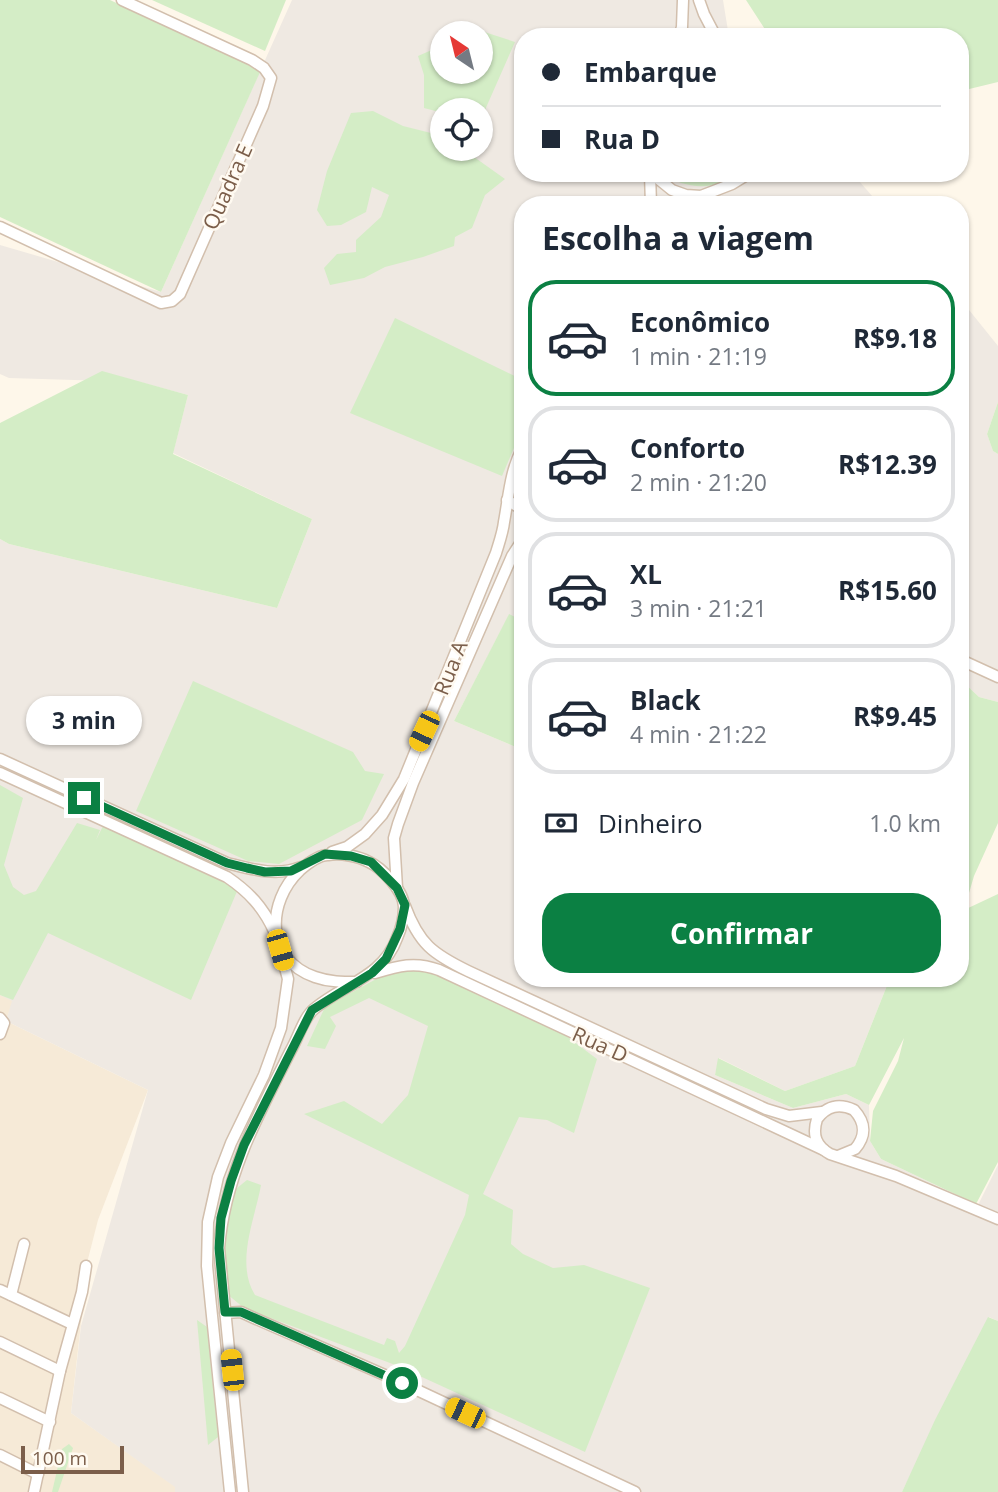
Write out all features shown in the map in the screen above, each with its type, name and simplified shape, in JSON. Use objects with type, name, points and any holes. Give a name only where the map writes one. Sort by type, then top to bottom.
[{"type":"street","name":"Quadra E","points":[[0,227],[161,303],[172,301],[180,294],[270,86],[271,78],[264,68],[252,60],[122,0]]},
{"type":"street","points":[[682,28],[683,0]]},
{"type":"street","points":[[699,0],[711,28]]},
{"type":"street","points":[[662,182],[673,190],[690,196]]},
{"type":"street","points":[[706,196],[736,182]]},
{"type":"street","name":"Rua A","points":[[397,888],[394,838],[496,554],[514,469]]},
{"type":"street","points":[[507,499],[514,504]]},
{"type":"street","name":"Rua A","points":[[325,854],[347,846],[365,834],[382,815],[436,718],[514,553]]},
{"type":"street","points":[[969,664],[998,677]]},
{"type":"street","points":[[0,759],[7,771],[227,877],[255,899],[276,934],[288,979],[281,1028],[264,1075],[231,1143],[218,1177],[208,1222],[207,1266],[230,1492]]},
{"type":"street","points":[[7,771],[227,863],[265,872],[291,871],[307,865]]},
{"type":"street","points":[[243,1492],[219,1248],[221,1218],[231,1181],[244,1145],[312,1010],[372,973],[386,959],[396,942],[405,905],[397,888],[371,862],[351,856],[325,854],[291,879],[280,895],[276,913],[276,934]]},
{"type":"street","name":"Rua D","points":[[405,905],[414,928],[426,946],[439,957],[824,1150]]},
{"type":"street","points":[[280,950],[301,970],[315,977],[338,982],[357,982]]},
{"type":"street","name":"Rua D","points":[[372,973],[405,964],[425,965],[765,1109],[789,1116],[822,1112]]},
{"type":"street","points":[[0,1018],[4,1023],[0,1034]]},
{"type":"street","points":[[870,1166],[861,1142],[864,1125],[854,1110],[838,1105],[822,1112],[814,1127],[814,1136],[824,1150],[998,1219]]},
{"type":"street","points":[[838,1156],[847,1154],[861,1142]]},
{"type":"street","points":[[218,1177],[231,1181]]},
{"type":"street","points":[[11,1296],[24,1244]]},
{"type":"street","points":[[34,1492],[86,1266]]},
{"type":"street","points":[[0,1290],[72,1324]]},
{"type":"street","points":[[225,1312],[241,1312],[387,1376],[635,1492]]},
{"type":"street","points":[[0,1342],[60,1371]]},
{"type":"street","points":[[0,1398],[50,1422]]},
{"type":"street","points":[[0,1455],[38,1474]]},
{"type":"street","points":[[606,1492],[611,1480]]},
{"type":"shaded area","points":[[292,0],[723,0],[728,28],[514,28],[514,182],[860,182],[872,196],[514,196],[514,617],[509,615],[454,721],[514,746],[514,987],[886,987],[855,1066],[785,1091],[719,1058],[715,1075],[793,1108],[846,1094],[869,1105],[870,1141],[881,1159],[976,1204],[974,1213],[998,1165],[998,1321],[989,1317],[902,1492],[175,1492],[175,1487],[71,1413],[81,1326],[148,1090],[6,1021],[12,1001],[0,995],[0,539],[9,544],[277,608],[312,519],[173,453],[188,395],[140,382],[9,378],[0,374],[0,245],[161,292]]},
{"type":"shaded area","points":[[969,310],[998,346],[998,402],[987,434],[993,451],[998,454],[998,702],[979,697],[969,688]]},
{"type":"shaded area","points":[[0,995],[13,1000],[6,1021],[148,1090],[98,1220],[88,1259],[71,1413],[176,1487],[175,1492],[0,1492]]},
{"type":"green space","points":[[0,0],[110,0],[261,70],[161,292],[0,217]]},
{"type":"green space","points":[[152,0],[286,0],[265,51]]},
{"type":"green space","points":[[746,0],[998,0],[998,82],[969,89],[969,28],[764,28]]},
{"type":"green space","points":[[494,35],[514,42],[490,98],[430,98],[430,110],[424,108],[424,75],[418,56],[430,51],[430,84],[494,84]]},
{"type":"green space","points":[[373,111],[403,126],[430,133],[430,161],[480,161],[505,179],[485,195],[472,228],[455,237],[454,246],[385,267],[364,278],[330,285],[324,268],[337,254],[356,252],[356,240],[381,217],[389,195],[372,187],[366,212],[341,225],[327,226],[317,210],[327,171],[351,113]]},
{"type":"green space","points":[[680,182],[724,182],[702,186]]},
{"type":"green space","points":[[395,318],[514,376],[514,448],[502,476],[350,413]]},
{"type":"green space","points":[[102,371],[188,395],[173,454],[312,519],[277,608],[9,544],[0,539],[0,423]]},
{"type":"green space","points":[[998,402],[998,454],[993,451],[987,434]]},
{"type":"green space","points":[[509,614],[514,616],[514,746],[454,721]]},
{"type":"green space","points":[[193,681],[353,752],[365,771],[384,774],[362,820],[279,864],[248,861],[136,811]]},
{"type":"green space","points":[[969,688],[979,697],[998,702],[998,823],[969,893]]},
{"type":"green space","points":[[0,785],[23,798],[4,865],[13,887],[24,895],[36,891],[77,823],[100,830],[96,840],[103,826],[238,889],[191,1000],[48,933],[13,1000],[0,995]]},
{"type":"green space","points":[[998,894],[998,1162],[976,1204],[881,1159],[870,1141],[873,1111],[898,1061],[904,1038],[869,1105],[846,1094],[793,1108],[715,1075],[718,1058],[785,1091],[855,1066],[886,987],[969,987],[969,908]]},
{"type":"green space","points":[[406,967],[428,970],[557,1029],[597,1059],[574,1133],[547,1120],[519,1117],[483,1194],[513,1210],[511,1244],[523,1254],[553,1268],[584,1265],[650,1288],[585,1452],[398,1366],[244,1308],[227,1294],[224,1255],[226,1212],[234,1191],[247,1180],[261,1185],[247,1255],[249,1282],[255,1295],[384,1345],[387,1338],[395,1341],[399,1353],[405,1346],[465,1215],[469,1195],[304,1114],[344,1101],[382,1124],[408,1095],[428,1026],[369,998],[330,1017],[336,1026],[325,1049],[307,1046],[325,1007],[389,972]]},
{"type":"green space","points":[[988,1317],[998,1321],[998,1492],[902,1492],[935,1420]]},
{"type":"green space","points":[[197,1320],[207,1327],[218,1437],[208,1445]]},
{"type":"green space","points":[[69,1444],[73,1448],[58,1492],[52,1492],[62,1449]]},
{"type":"route","points":[[84,798],[227,863],[265,872],[291,871],[325,854],[351,856],[371,862],[397,888],[405,905],[396,942],[386,959],[372,973],[312,1010],[276,1079],[244,1145],[231,1181],[221,1218],[219,1248],[225,1312],[241,1312],[402,1383]]}]
